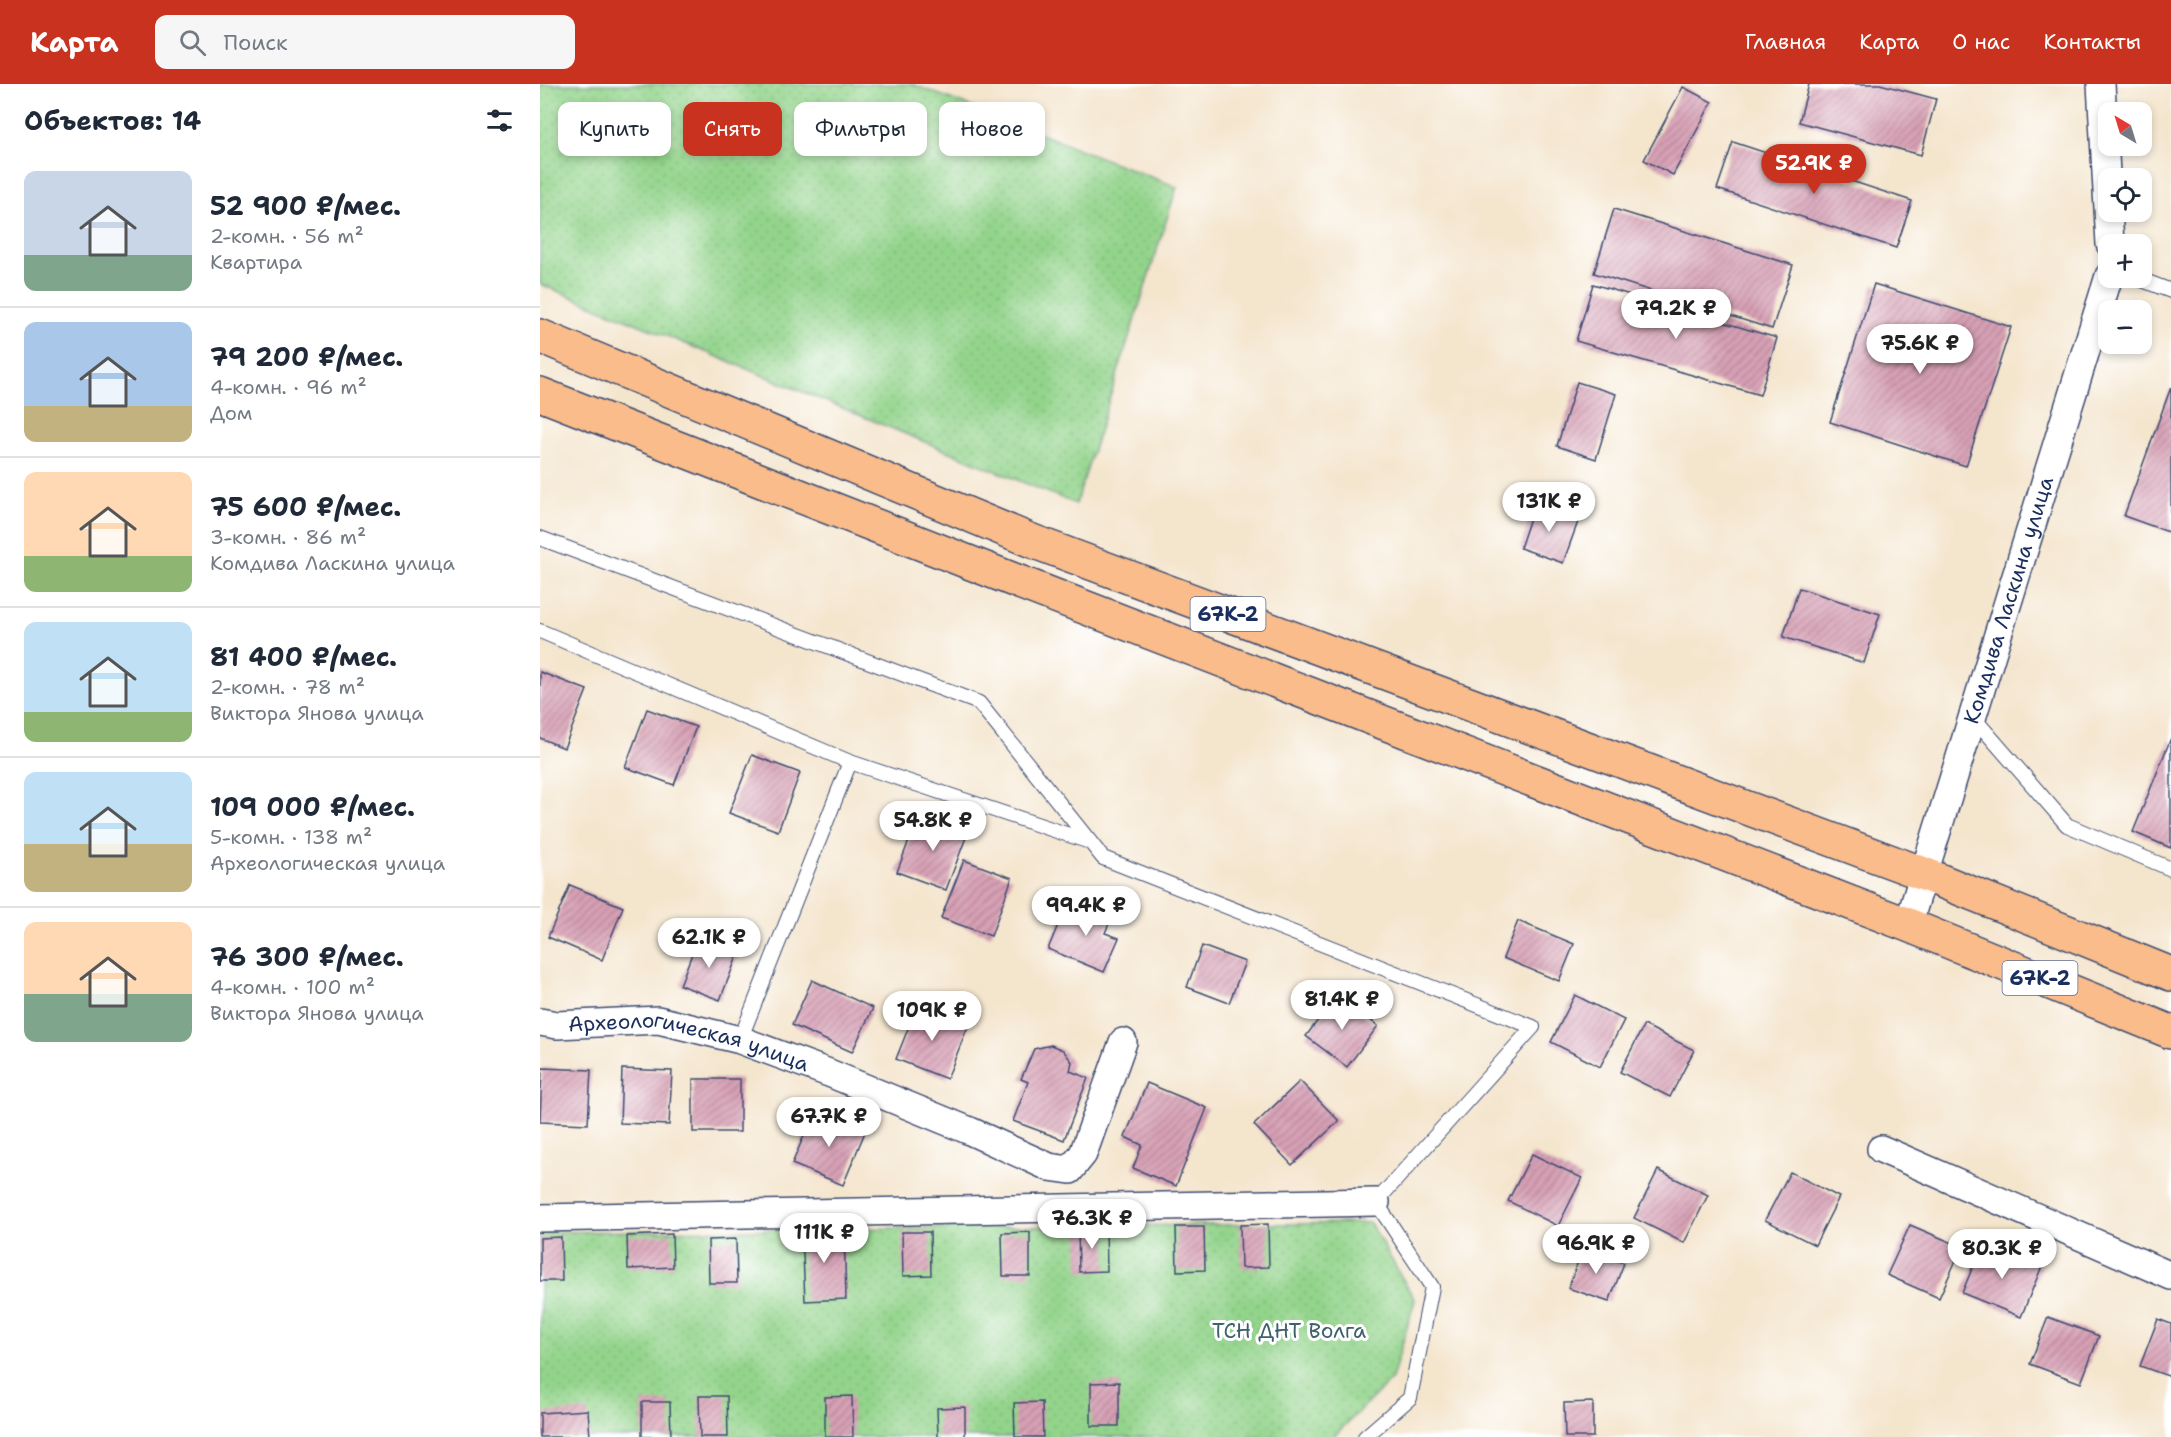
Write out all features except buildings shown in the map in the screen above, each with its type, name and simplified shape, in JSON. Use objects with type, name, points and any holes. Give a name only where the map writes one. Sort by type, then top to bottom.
[{"type":"main road","name":"67К-2","points":[[540,336],[1032,541],[1924,874],[2171,974]]},
{"type":"main road","name":"67К-2","points":[[540,394],[1003,576],[1908,925],[2171,1032]]},
{"type":"street","points":[[2100,84],[2109,234]]},
{"type":"street","name":"Комдива Ласкина улица","points":[[1908,925],[2105,288]]},
{"type":"street","name":"Археологическая улица","points":[[540,1022],[558,1025],[658,1020],[740,1040],[829,1072],[1049,1167],[1070,1170],[1083,1154],[1123,1042]]},
{"type":"street","points":[[1881,1149],[2171,1276]]},
{"type":"street","points":[[540,1218],[1376,1202]]},
{"type":"lane","points":[[2152,284],[2171,291]]},
{"type":"lane","points":[[540,538],[979,703],[1103,858],[1533,1027],[1376,1202],[1432,1287],[1410,1398],[1365,1437]]},
{"type":"lane","points":[[540,631],[850,762],[1090,842]]},
{"type":"lane","points":[[1973,717],[2067,825],[2171,869]]},
{"type":"lane","points":[[740,1040],[850,762]]},
{"type":"green space","points":[[540,84],[912,84],[958,102],[939,102],[939,156],[1045,156],[1045,136],[1177,187],[1076,504],[540,284]]},
{"type":"green space","name":"ТСН ДНТ Волга","points":[[1370,1223],[1415,1300],[1392,1379],[1333,1437],[540,1437],[540,1232]]}]
